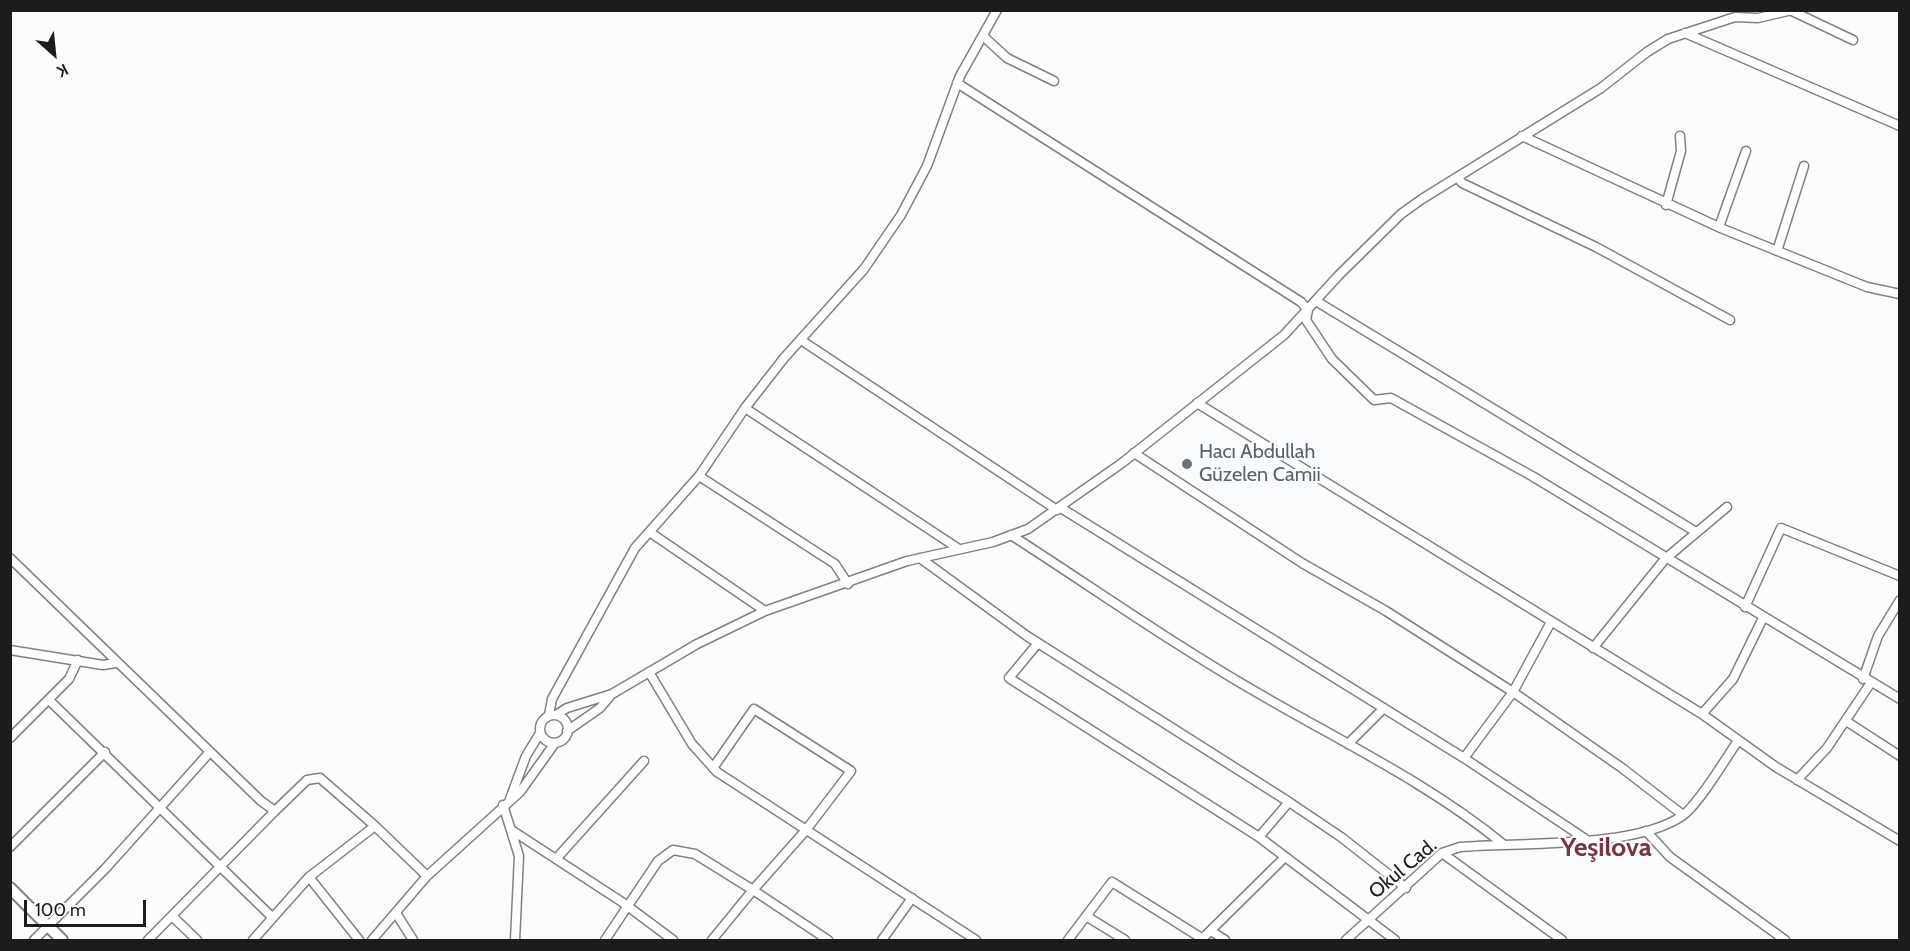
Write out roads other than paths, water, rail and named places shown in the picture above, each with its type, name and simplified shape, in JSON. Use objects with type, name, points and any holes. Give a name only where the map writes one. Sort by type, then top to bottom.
[{"type":"street","points":[[553,715],[552,699],[635,548],[651,533],[699,476],[745,408],[864,269],[901,215],[927,166],[957,83],[997,10]]},
{"type":"street","points":[[515,940],[519,856],[507,802],[526,756],[540,733],[541,723],[567,708],[612,694],[697,644],[765,611],[920,558],[1028,529],[1059,509],[1134,453],[1284,335],[1401,214],[1601,88],[1647,52],[1685,33],[1735,17],[1758,18],[1792,11],[1853,40]]},
{"type":"street","points":[[1685,33],[1899,126]]},
{"type":"street","points":[[983,36],[1006,58],[1054,81]]},
{"type":"street","points":[[957,83],[1301,302],[1308,310]]},
{"type":"street","points":[[1522,136],[1666,205],[1867,287],[1899,294]]},
{"type":"street","points":[[1666,205],[1682,151],[1680,136]]},
{"type":"street","points":[[1719,227],[1746,151]]},
{"type":"street","points":[[1777,251],[1804,166]]},
{"type":"street","points":[[1457,177],[1462,183],[1596,247],[1730,320]]},
{"type":"street","points":[[1316,301],[1696,532]]},
{"type":"street","points":[[1308,310],[1306,320],[1332,359],[1374,400],[1391,398],[1532,476],[1665,559],[1899,699]]},
{"type":"street","points":[[801,340],[1059,509],[1464,758],[1587,840]]},
{"type":"street","points":[[1197,403],[1702,714],[1737,742],[1899,842]]},
{"type":"street","points":[[745,408],[959,549]]},
{"type":"street","points":[[1134,453],[1302,563],[1386,611],[1512,692],[1622,768],[1683,815],[1737,742]]},
{"type":"street","points":[[699,476],[835,564],[848,584]]},
{"type":"street","points":[[1593,648],[1665,559],[1727,507]]},
{"type":"street","points":[[1745,607],[1781,528],[1899,576]]},
{"type":"street","points":[[651,533],[765,611]]},
{"type":"street","points":[[1011,535],[1262,695],[1348,744],[1477,823],[1503,844]]},
{"type":"street","points":[[10,558],[209,753],[275,811]]},
{"type":"street","points":[[920,558],[1038,643],[1289,802],[1406,888]]},
{"type":"street","points":[[1797,780],[1827,748],[1846,721],[1867,681],[1878,636],[1899,600]]},
{"type":"street","points":[[1702,714],[1733,679],[1763,618]]},
{"type":"street","points":[[1464,758],[1512,692],[1551,622]]},
{"type":"street","points":[[1038,643],[1009,678],[1259,837],[1395,940]]},
{"type":"street","points":[[10,650],[103,665],[116,663]]},
{"type":"street","points":[[10,738],[50,700],[72,675],[78,660]]},
{"type":"street","points":[[649,672],[692,744],[713,768],[976,940]]},
{"type":"street","points":[[372,940],[427,876],[520,792],[555,743],[564,738],[567,731],[600,708],[612,694]]},
{"type":"street","points":[[50,700],[272,917]]},
{"type":"street","points":[[1348,744],[1384,708]]},
{"type":"street","points":[[712,940],[806,830],[851,771],[754,709],[713,768]]},
{"type":"street","points":[[553,715],[565,721],[567,731]]},
{"type":"street","points":[[1846,721],[1899,756]]},
{"type":"street","points":[[540,733],[544,739],[555,743]]},
{"type":"street","points":[[10,848],[105,752]]},
{"type":"street","points":[[34,940],[49,927],[209,753]]},
{"type":"street","points":[[556,859],[644,761]]},
{"type":"street","points":[[148,940],[302,784],[316,778],[328,782],[427,876]]},
{"type":"street","points":[[1259,837],[1289,802]]},
{"type":"street","name":"Okul Cad.","points":[[1346,940],[1442,853],[1460,847],[1587,840],[1646,831],[1683,815]]},
{"type":"street","points":[[253,940],[309,878],[375,826]]},
{"type":"street","points":[[513,831],[627,906],[674,940]]},
{"type":"street","points":[[1646,831],[1670,857],[1785,940]]},
{"type":"street","points":[[605,940],[658,861],[673,850],[695,854],[828,940]]},
{"type":"street","points":[[1442,853],[1562,940]]},
{"type":"street","points":[[1068,940],[1112,882],[1202,940],[1284,858]]},
{"type":"street","points":[[309,878],[359,940]]},
{"type":"street","points":[[10,888],[62,940]]},
{"type":"street","points":[[882,940],[912,898]]},
{"type":"street","points":[[396,913],[413,940]]},
{"type":"street","points":[[172,916],[197,940]]},
{"type":"street","points":[[1086,916],[1125,940]]},
{"type":"street","points":[[1211,931],[1225,940]]},
{"type":"place","name":"Hacı Abdullah Güzelen Camii","points":[[1187,464]]},
{"type":"district","name":"Yeşilova","points":[[1606,848]]}]
